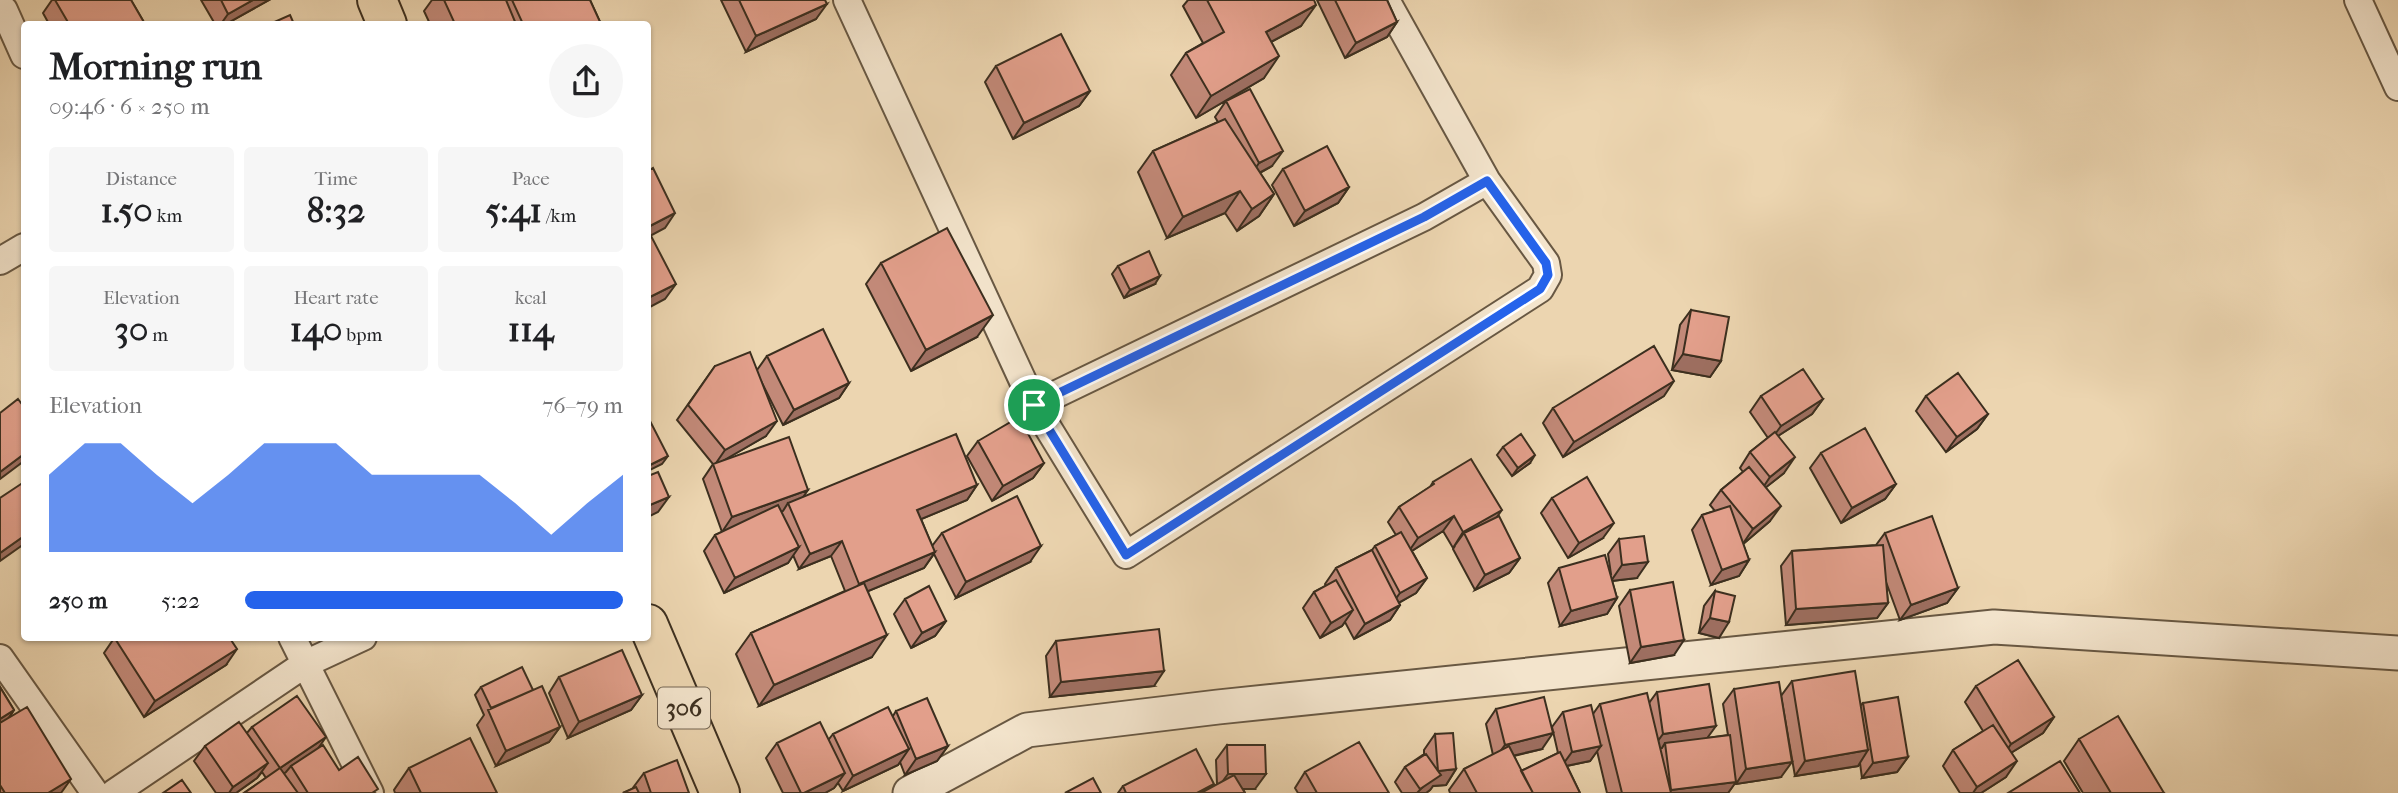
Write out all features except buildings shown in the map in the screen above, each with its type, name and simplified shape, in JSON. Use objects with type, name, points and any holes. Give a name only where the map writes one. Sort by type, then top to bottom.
[{"type":"main road","points":[[377,0],[386,21]]},
{"type":"main road","name":"306","points":[[651,631],[720,793]]},
{"type":"street","points":[[847,0],[1034,405],[1126,555],[1540,289],[1548,275],[1546,263],[1487,181],[1386,0]]},
{"type":"street","points":[[2358,0],[2398,87]]},
{"type":"street","points":[[8,7],[21,46]]},
{"type":"street","points":[[1034,405],[1424,217],[1487,181]]},
{"type":"street","points":[[0,261],[21,249]]},
{"type":"street","points":[[910,793],[1027,730],[1994,627],[2398,653]]},
{"type":"street","points":[[294,641],[370,793]]},
{"type":"street","points":[[114,793],[305,664],[354,641]]},
{"type":"street","points":[[0,658],[94,793]]},
{"type":"route","points":[[1487,181],[1546,263],[1548,275],[1540,289],[1126,555],[1034,405],[1424,217],[1487,181]]}]
